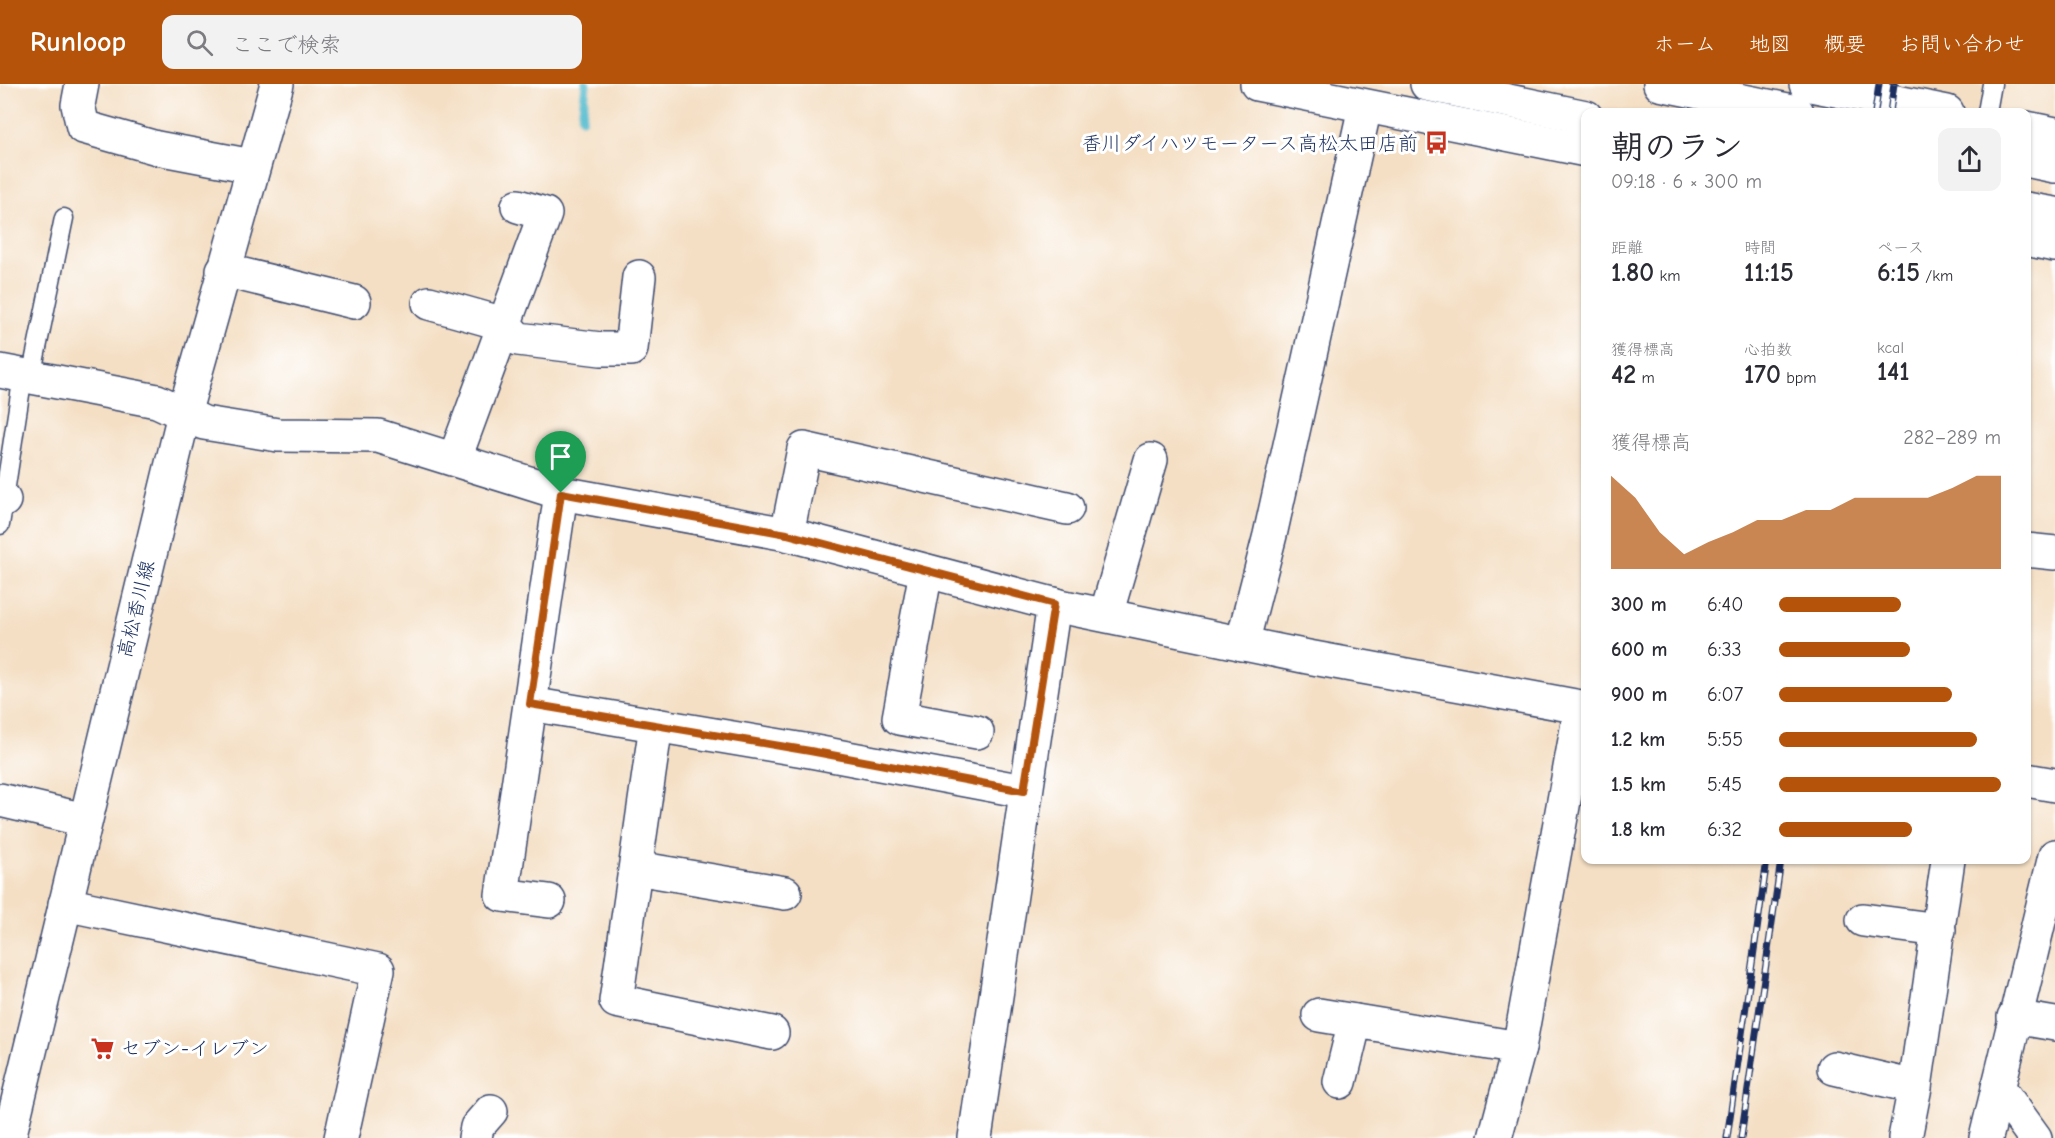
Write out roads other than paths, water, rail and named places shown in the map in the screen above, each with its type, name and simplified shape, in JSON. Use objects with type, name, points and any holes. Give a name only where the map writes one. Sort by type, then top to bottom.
[{"type":"main road","points":[[82,84],[78,105],[83,127],[157,148],[252,166]]},
{"type":"main road","name":"高松香川線","points":[[7,1131],[65,904],[184,414],[252,166],[277,84]]},
{"type":"main road","points":[[1257,84],[1581,149]]},
{"type":"main road","points":[[1427,84],[1581,116]]},
{"type":"main road","points":[[1660,84],[1777,108]]},
{"type":"main road","points":[[1806,84],[1927,108]]},
{"type":"main road","points":[[1242,644],[1273,523],[1365,107]]},
{"type":"main road","points":[[2031,129],[2055,134]]},
{"type":"main road","points":[[2031,161],[2055,166]]},
{"type":"main road","points":[[455,458],[545,214],[518,206]]},
{"type":"main road","points":[[2031,209],[2055,214]]},
{"type":"main road","points":[[2031,240],[2055,245]]},
{"type":"main road","points":[[223,270],[354,302]]},
{"type":"main road","points":[[429,303],[504,324],[518,339],[601,349],[631,349],[639,277]]},
{"type":"main road","points":[[18,375],[157,401],[204,423],[278,435],[378,436],[455,458],[561,493],[787,534],[1054,604],[1242,644],[1581,707]]},
{"type":"main road","points":[[787,534],[804,449],[1067,508]]},
{"type":"main road","points":[[1106,615],[1151,460]]},
{"type":"main road","points":[[549,901],[502,895],[561,493]]},
{"type":"main road","points":[[2031,551],[2055,553]]},
{"type":"main road","points":[[926,570],[899,718],[977,732]]},
{"type":"main road","points":[[975,1138],[1024,791],[1054,604]]},
{"type":"main road","points":[[530,704],[1024,791]]},
{"type":"main road","points":[[1495,1138],[1520,1048],[1581,718]]},
{"type":"main road","points":[[657,725],[616,1001],[772,1033]]},
{"type":"main road","points":[[2031,781],[2055,785]]},
{"type":"main road","points":[[0,800],[85,820]]},
{"type":"main road","points":[[1986,1138],[2054,860]]},
{"type":"main road","points":[[1905,1138],[1915,1087],[1947,864]]},
{"type":"main road","points":[[636,868],[785,893]]},
{"type":"main road","points":[[65,904],[378,970],[341,1138]]},
{"type":"main road","points":[[1863,920],[1939,930]]},
{"type":"main road","points":[[1319,1016],[1520,1048]]},
{"type":"main road","points":[[2014,1017],[2055,1024]]},
{"type":"main road","points":[[1340,1082],[1354,1021]]},
{"type":"main road","points":[[1834,1068],[1915,1087]]},
{"type":"main road","points":[[1998,1087],[2035,1138]]},
{"type":"lane","points":[[1988,108],[1992,84]]},
{"type":"lane","points":[[1,508],[18,375],[64,218]]},
{"type":"waterway","points":[[582,118],[586,84]]},
{"type":"railway","points":[[1876,108],[1879,84]]},
{"type":"railway","points":[[1891,108],[1894,84]]},
{"type":"railway","points":[[1727,1138],[1766,864]]},
{"type":"railway","points":[[1741,1138],[1780,864]]},
{"type":"place","name":"香川ダイハツモータース高松太田店前","points":[[1436,143]]},
{"type":"place","name":"セブン-イレブン","points":[[103,1048]]}]
